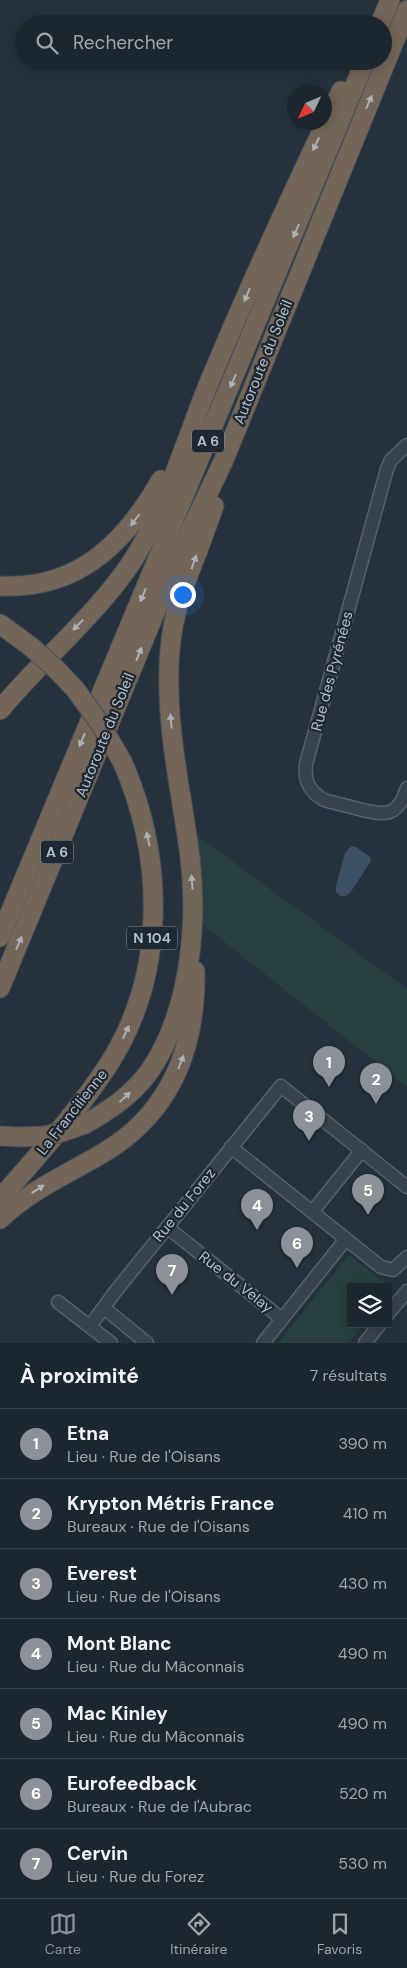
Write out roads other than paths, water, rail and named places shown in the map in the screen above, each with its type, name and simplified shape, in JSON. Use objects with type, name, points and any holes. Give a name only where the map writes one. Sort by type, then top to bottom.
[{"type":"highway","points":[[383,15],[390,0]]},
{"type":"highway","name":"Autoroute du Soleil","points":[[392,47],[407,10]]},
{"type":"highway","points":[[0,710],[23,682],[101,600],[134,558],[162,503],[208,385],[266,250],[344,84],[353,70]]},
{"type":"highway","name":"Autoroute du Soleil","points":[[0,937],[362,70]]},
{"type":"highway","name":"Autoroute du Soleil","points":[[0,988],[180,552],[223,462],[383,70]]},
{"type":"highway","points":[[0,586],[28,585],[54,579],[82,567],[114,544],[133,523],[153,493],[208,385]]},
{"type":"highway","points":[[0,1219],[30,1194],[123,1140],[146,1120],[162,1101],[182,1060],[193,1015],[195,983],[194,919],[190,856],[170,715],[170,661],[177,607],[216,502],[223,462]]},
{"type":"highway","name":"La Francilienne","points":[[0,624],[30,646],[75,689],[100,722],[122,762],[142,819],[153,870],[153,924],[149,958],[141,991],[129,1026],[108,1066],[82,1104],[0,1199]]},
{"type":"highway","points":[[0,1136],[20,1138],[44,1136],[85,1124],[108,1111],[130,1093],[148,1073],[164,1046],[176,1018],[194,919]]},
{"type":"street","name":"Rue des Pyrénées","points":[[407,445],[392,460],[387,469],[305,773],[307,785],[316,795],[324,800],[376,814],[386,814],[396,810],[403,801],[407,788]]},
{"type":"street","name":"Rue du Forez","points":[[90,1326],[281,1086],[362,1150]]},
{"type":"street","points":[[231,1147],[381,1267],[389,1270],[396,1269],[407,1257]]},
{"type":"street","points":[[313,1212],[362,1150],[407,1187]]},
{"type":"street","name":"Rue du Velay","points":[[167,1228],[282,1319]]},
{"type":"street","points":[[263,1343],[346,1240]]},
{"type":"street","points":[[392,1309],[407,1291]]},
{"type":"street","points":[[58,1302],[111,1343]]},
{"type":"street","points":[[104,1308],[147,1343]]},
{"type":"street","points":[[365,1343],[377,1328]]},
{"type":"water","points":[[351,846],[356,847],[370,857],[371,861],[350,893],[340,896],[336,892],[336,886],[345,853]]},
{"type":"place","name":"Etna","points":[[329,1087]]},
{"type":"place","name":"Krypton Métris France","points":[[376,1104]]},
{"type":"place","name":"Everest","points":[[309,1141]]},
{"type":"place","name":"Mac Kinley","points":[[368,1215]]},
{"type":"place","name":"Mont Blanc","points":[[257,1230]]},
{"type":"place","name":"Eurofeedback","points":[[297,1268]]},
{"type":"place","name":"Cervin","points":[[172,1295]]}]
